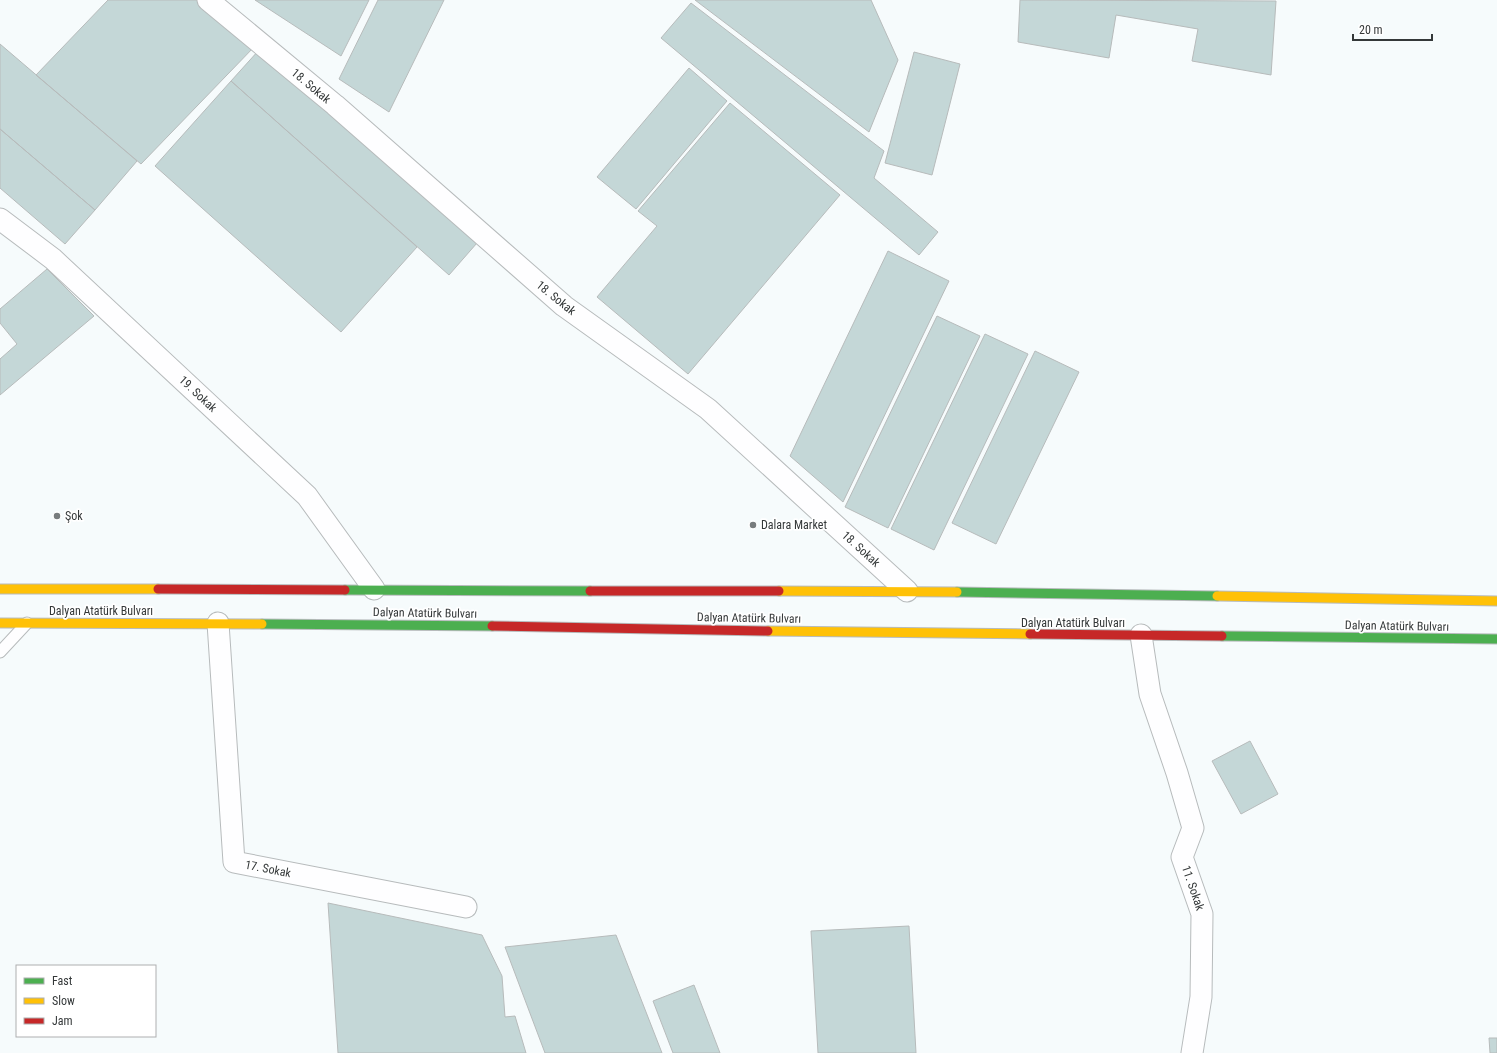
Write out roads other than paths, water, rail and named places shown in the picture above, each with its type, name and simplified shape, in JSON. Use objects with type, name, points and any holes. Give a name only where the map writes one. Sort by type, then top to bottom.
[{"type":"main road","name":"Dalyan Atatürk Bulvarı","points":[[0,589],[907,591],[1497,601]]},
{"type":"main road","name":"Dalyan Atatürk Bulvarı","points":[[0,623],[371,624],[967,634],[1497,639]]},
{"type":"street","name":"18. Sokak","points":[[208,0],[334,105],[564,306],[708,409],[907,591]]},
{"type":"street","name":"19. Sokak","points":[[0,219],[53,259],[306,496],[374,589]]},
{"type":"street","name":"17. Sokak","points":[[218,623],[234,862],[466,907]]},
{"type":"street","name":"11. Sokak","points":[[1141,636],[1150,694],[1177,773],[1193,828],[1182,857],[1202,914],[1201,997],[1192,1053]]},
{"type":"lane","points":[[0,652],[27,623]]},
{"type":"place","name":"Şok","points":[[57,516]]},
{"type":"place","name":"Dalara Market","points":[[753,525]]}]
